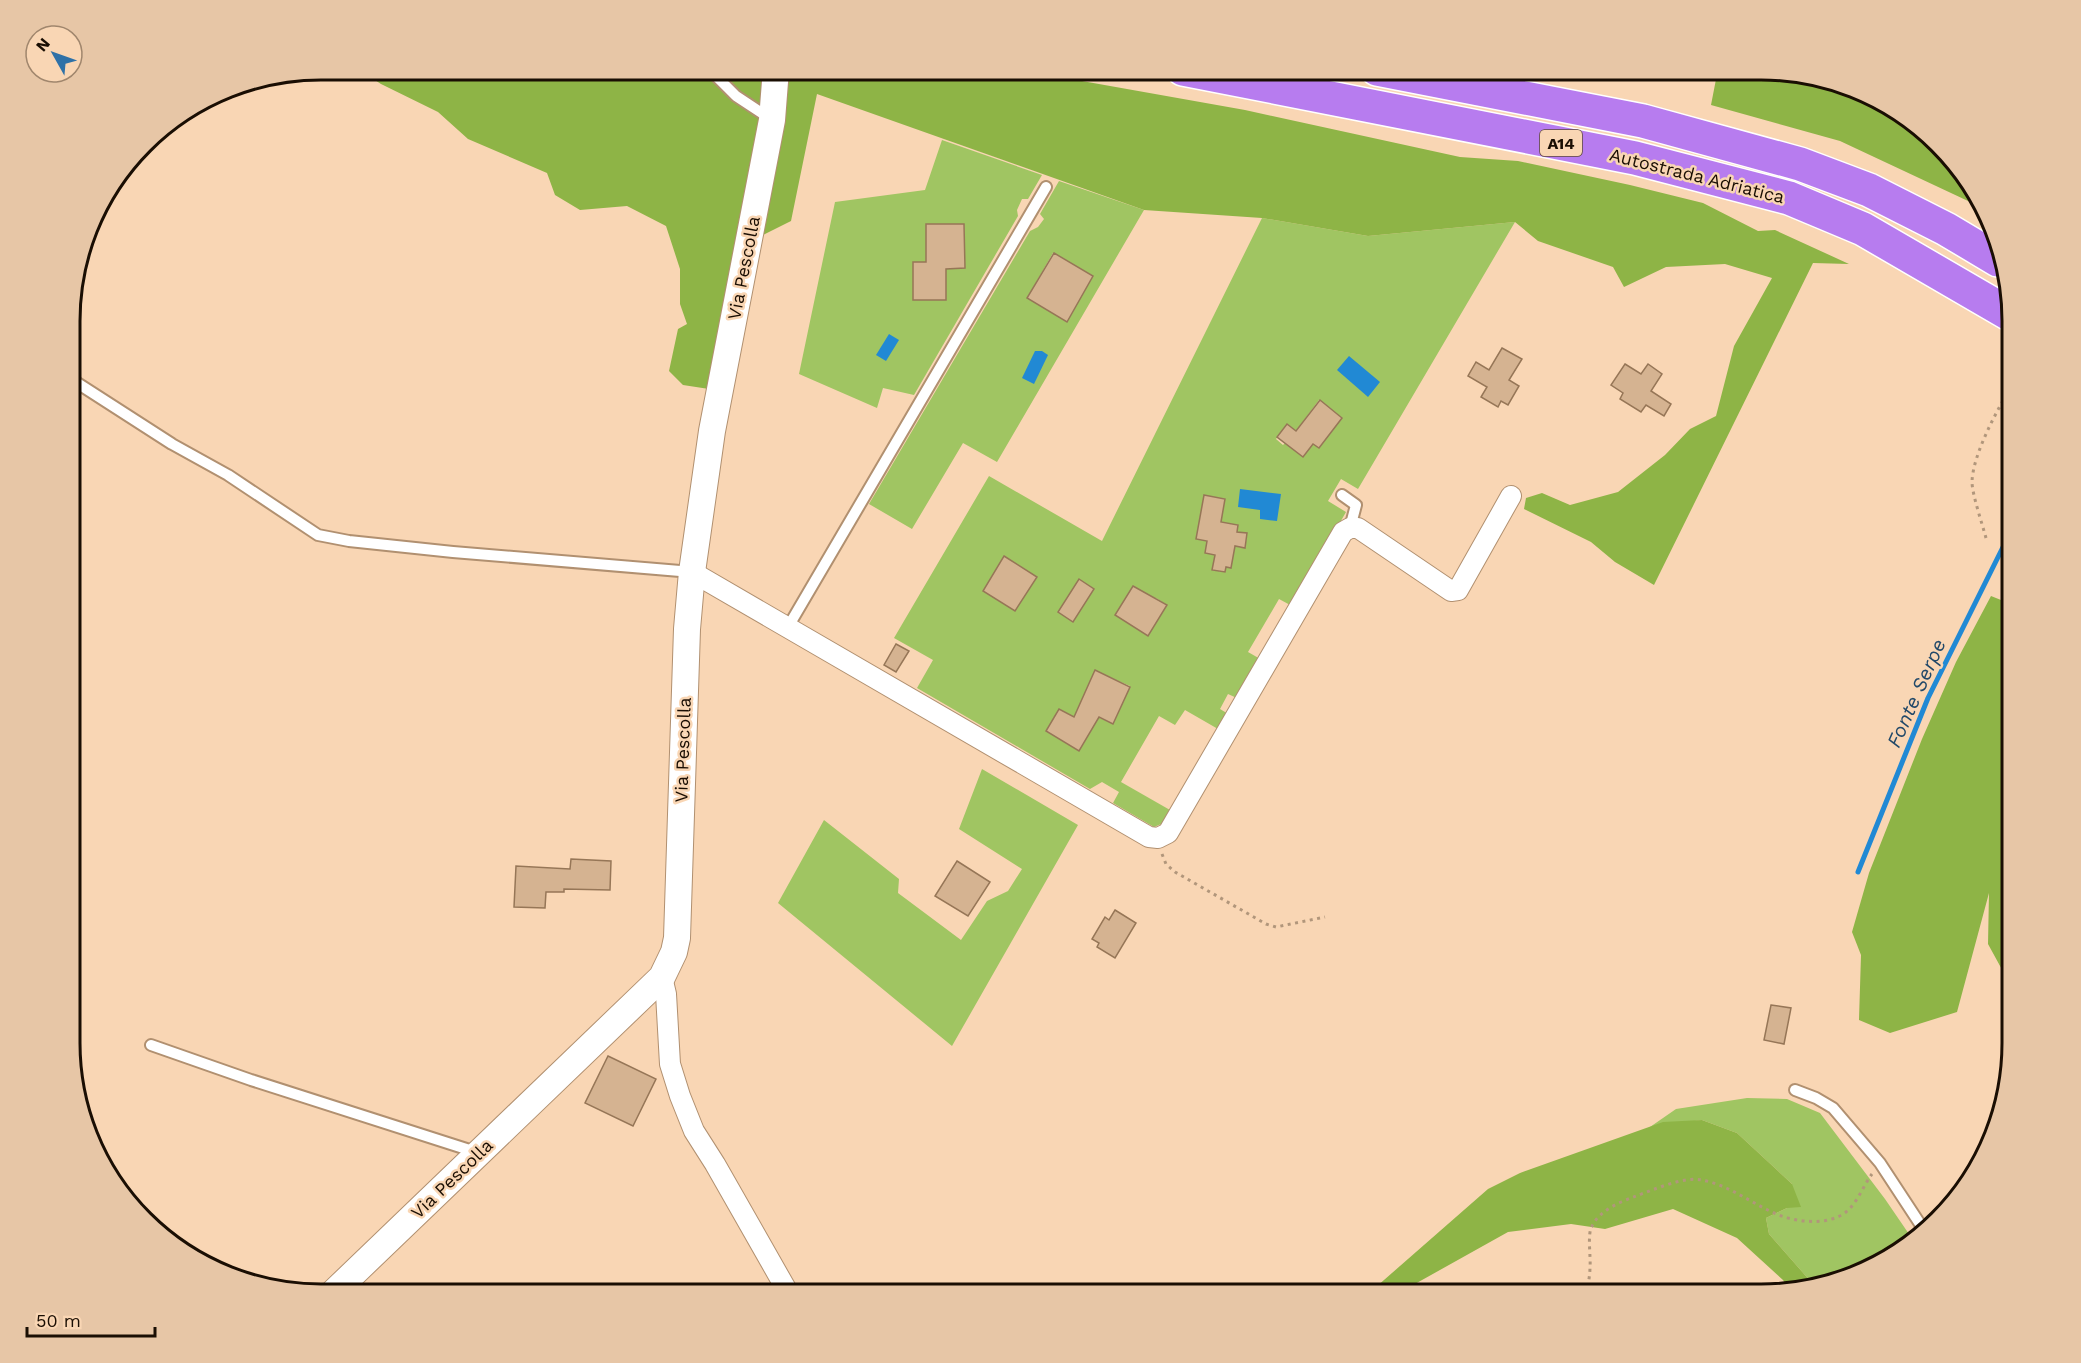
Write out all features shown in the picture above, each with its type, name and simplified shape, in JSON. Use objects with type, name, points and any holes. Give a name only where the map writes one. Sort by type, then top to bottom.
[{"type":"highway","name":"Autostrada Adriatica","points":[[1239,80],[1635,158],[1789,198],[1863,229],[2001,309]]},
{"type":"highway","name":"Autostrada Adriatica","points":[[1433,80],[1643,121],[1788,161],[1869,190],[1993,257]]},
{"type":"street","name":"Via Pescolla","points":[[342,1284],[662,977],[674,952],[687,629],[692,572],[712,431],[772,120],[775,80]]},
{"type":"street","points":[[692,572],[1149,837],[1158,838],[1168,833],[1343,532],[1350,528],[1358,528],[1451,591],[1458,590],[1511,496]]},
{"type":"street","points":[[662,977],[666,994],[670,1064],[683,1104],[694,1131],[716,1164],[783,1284]]},
{"type":"lane","points":[[720,80],[736,96],[772,120]]},
{"type":"lane","points":[[788,627],[1046,187]]},
{"type":"lane","points":[[80,386],[172,444],[228,476],[318,535],[349,541],[453,552],[692,572]]},
{"type":"lane","points":[[1342,495],[1356,505],[1350,528]]},
{"type":"lane","points":[[151,1045],[251,1080],[479,1153]]},
{"type":"lane","points":[[1796,1090],[1833,1108],[1880,1163],[1920,1223]]},
{"type":"path","points":[[1986,538],[1972,483],[1980,448],[2002,402]]},
{"type":"path","points":[[1158,838],[1166,864],[1175,872],[1266,924],[1276,927],[1325,917]]},
{"type":"path","points":[[1588,1284],[1590,1227],[1603,1212],[1627,1199],[1657,1188],[1700,1179],[1732,1190],[1772,1213],[1792,1219],[1829,1220],[1846,1212],[1858,1198],[1864,1185],[1880,1163]]},
{"type":"green space","points":[[375,80],[765,80],[765,91],[709,389],[683,385],[669,371],[678,329],[687,324],[680,304],[680,269],[666,226],[627,206],[580,210],[555,195],[547,173],[468,139],[438,112]]},
{"type":"green space","points":[[784,80],[1077,80],[1245,110],[1460,157],[1518,161],[1630,185],[1703,203],[1758,231],[1775,230],[1849,264],[1813,263],[1654,585],[1615,562],[1591,542],[1524,509],[1526,498],[1542,493],[1570,505],[1618,492],[1665,455],[1690,429],[1716,416],[1734,346],[1772,278],[1725,264],[1666,267],[1624,287],[1613,267],[1538,241],[1515,222],[1368,236],[1262,218],[1144,210],[817,94],[791,221],[761,236]]},
{"type":"green space","points":[[1716,80],[1776,80],[1808,84],[1838,92],[1867,104],[1907,129],[1942,162],[1970,202],[1840,141],[1711,105]]},
{"type":"green space","points":[[942,140],[1042,175],[1028,199],[1022,199],[1017,210],[1018,216],[914,395],[883,388],[877,408],[799,374],[835,202],[925,190]],"holes":[[[926,224],[964,224],[965,268],[946,269],[946,300],[926,262]]]},
{"type":"green space","points":[[1059,181],[1144,210],[997,462],[963,443],[912,529],[869,504],[1030,231],[1038,227],[1044,219],[1040,214]],"holes":[[[1053,253],[1093,276],[1067,321],[1027,298]]]},
{"type":"green space","points":[[1262,218],[1368,236],[1515,222],[1358,489],[1341,479],[1328,501],[1346,512],[1292,606],[1279,599],[1248,652],[1262,660],[1239,699],[1228,694],[1220,709],[1230,715],[1166,822],[1154,827],[1113,803],[1119,792],[1102,782],[1090,789],[917,688],[933,660],[894,638],[989,476],[1102,541]],"holes":[[[1319,400],[1342,418],[1319,448],[1313,444],[1303,457],[1276,439],[1287,425],[1296,431]],[[1204,495],[1225,499],[1221,522],[1237,532],[1247,534],[1245,548],[1231,546],[1233,556],[1231,567],[1226,567],[1225,572],[1212,570],[1215,555],[1207,541],[1196,539]],[[1133,586],[1145,593],[1146,614],[1156,598],[1167,605],[1148,636],[1115,615]],[[1095,671],[1130,686],[1113,724],[1078,708]],[[1059,709],[1091,731],[1079,751],[1046,731]],[[1185,710],[1218,729],[1170,810],[1121,782],[1159,716],[1175,725]]]},
{"type":"green space","points":[[1991,596],[2002,600],[2002,970],[1988,944],[1989,893],[1957,1012],[1890,1033],[1859,1020],[1861,955],[1852,932],[1869,873],[1922,739],[1956,662]]},
{"type":"green space","points":[[982,769],[1078,825],[952,1046],[778,903],[824,820],[899,879],[898,893],[961,940],[987,901],[1008,891],[1022,869],[959,829]]},
{"type":"green space","points":[[1747,1098],[1787,1099],[1820,1113],[1908,1233],[1867,1259],[1838,1271],[1808,1279],[1769,1234],[1766,1218],[1787,1208],[1792,1184],[1737,1133],[1702,1120],[1650,1127],[1676,1109]]},
{"type":"green space","points":[[1702,1120],[1737,1133],[1792,1184],[1801,1207],[1787,1208],[1766,1218],[1769,1234],[1808,1279],[1784,1282],[1737,1238],[1673,1209],[1605,1229],[1571,1224],[1508,1232],[1415,1284],[1379,1284],[1488,1189],[1520,1173],[1663,1122]]},
{"type":"water","points":[[889,334],[899,340],[886,361],[876,355]]},
{"type":"water","points":[[1035,351],[1042,351],[1048,355],[1034,384],[1022,378]]},
{"type":"water","points":[[1349,356],[1380,382],[1368,397],[1337,370]]},
{"type":"water","points":[[1240,489],[1281,494],[1277,521],[1260,519],[1260,510],[1238,507]]},
{"type":"building","points":[[926,224],[964,224],[965,268],[946,269],[946,300],[913,300],[913,262],[926,262]]},
{"type":"building","points":[[1054,253],[1093,276],[1067,322],[1027,298]]},
{"type":"building","points":[[1502,348],[1522,359],[1509,380],[1519,386],[1508,405],[1501,401],[1498,407],[1481,397],[1487,387],[1468,376],[1476,362],[1489,370]]},
{"type":"building","points":[[1625,364],[1641,374],[1648,364],[1662,374],[1651,391],[1671,404],[1664,416],[1646,405],[1641,412],[1620,399],[1623,393],[1611,385]]},
{"type":"building","points":[[1320,400],[1342,418],[1319,448],[1313,444],[1303,457],[1277,437],[1287,424],[1296,431]]},
{"type":"building","points":[[1204,495],[1225,499],[1221,522],[1238,525],[1237,532],[1247,533],[1245,548],[1235,546],[1231,568],[1226,567],[1225,572],[1212,570],[1215,555],[1205,553],[1207,541],[1196,539]]},
{"type":"building","points":[[1004,556],[1037,577],[1015,611],[983,591]]},
{"type":"building","points":[[1079,579],[1094,589],[1073,622],[1058,612]]},
{"type":"building","points":[[1133,586],[1167,605],[1148,636],[1115,615]]},
{"type":"building","points":[[896,644],[909,651],[896,672],[884,665]]},
{"type":"building","points":[[1095,670],[1130,687],[1113,724],[1099,717],[1079,751],[1046,731],[1059,709],[1074,717]]},
{"type":"building","points":[[571,859],[611,861],[610,890],[564,889],[564,892],[546,892],[545,908],[514,907],[516,866],[570,869]]},
{"type":"building","points":[[957,861],[990,882],[968,916],[935,896]]},
{"type":"building","points":[[1115,910],[1136,923],[1115,958],[1097,947],[1099,943],[1092,939],[1105,917],[1109,920]]},
{"type":"building","points":[[1771,1005],[1791,1008],[1784,1044],[1764,1040]]},
{"type":"building","points":[[608,1056],[656,1079],[633,1126],[585,1103]]},
{"type":"waterway","name":"Fonte Serpe","points":[[1858,872],[1928,698],[2002,549]]}]
